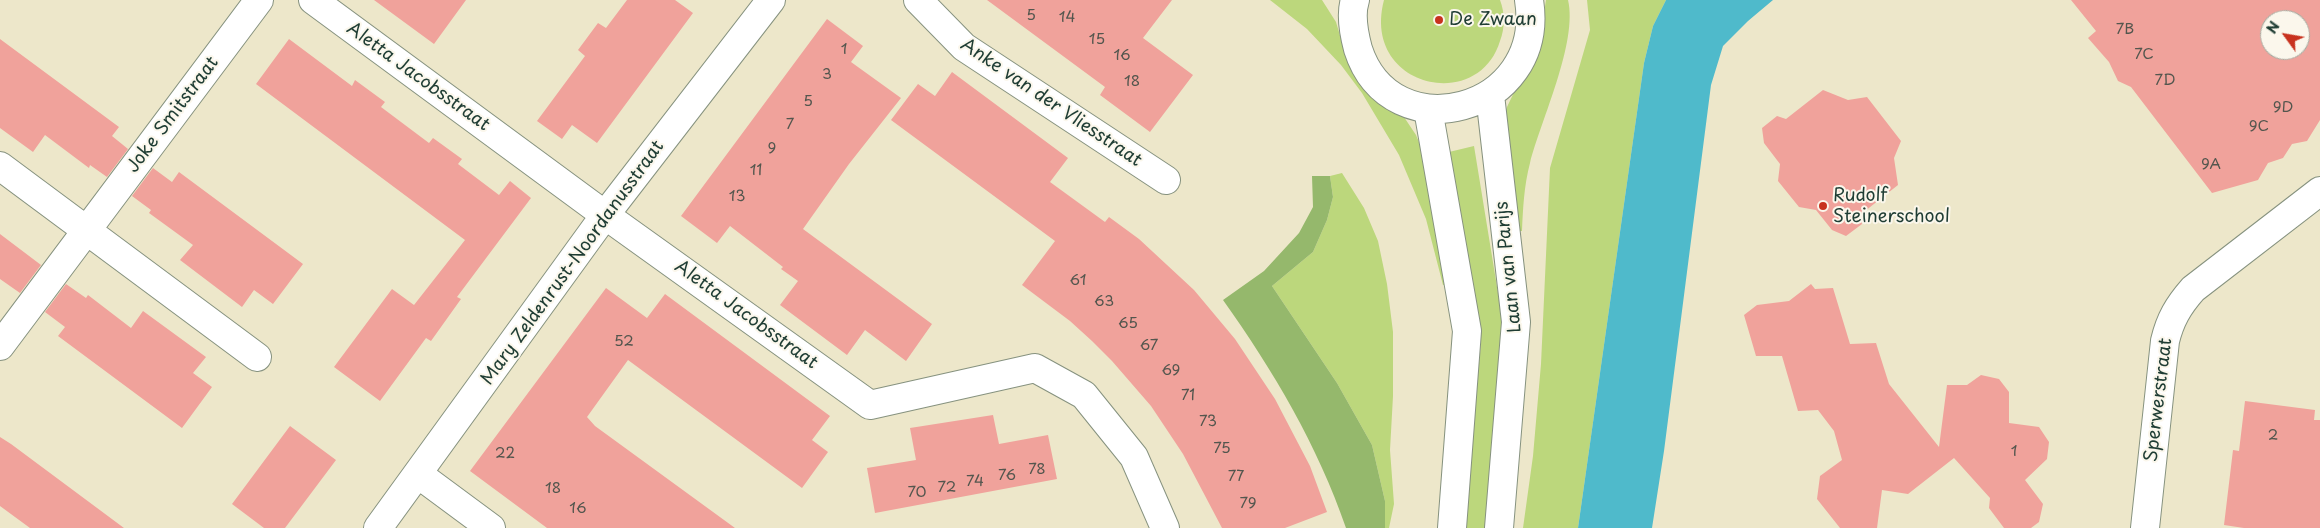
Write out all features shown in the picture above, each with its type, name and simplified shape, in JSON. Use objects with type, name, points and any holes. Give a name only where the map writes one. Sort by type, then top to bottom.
[{"type":"street","name":"Joke Smitstraat","points":[[0,346],[259,0]]},
{"type":"street","name":"Mary Zeldenrust-Noordanusstraat","points":[[378,528],[605,215],[771,0]]},
{"type":"street","name":"Anke van der Vliesstraat","points":[[918,0],[964,47],[1166,180]]},
{"type":"street","points":[[1352,1],[1353,33],[1362,60],[1379,84],[1403,101],[1428,109],[1462,107],[1490,95],[1508,80],[1521,60],[1529,38],[1531,15],[1529,0]]},
{"type":"street","name":"Aletta Jacobsstraat","points":[[319,2],[605,215],[870,404],[1034,368],[1084,395],[1134,457],[1165,528]]},
{"type":"street","name":"Laan van Parijs","points":[[1490,95],[1516,322],[1499,528]]},
{"type":"street","points":[[1428,109],[1467,331],[1452,528]]},
{"type":"street","points":[[0,166],[257,357]]},
{"type":"street","name":"Sperwerstraat","points":[[2144,528],[2165,341],[2169,325],[2178,306],[2193,289],[2320,191]]},
{"type":"street","points":[[418,474],[491,528]]},
{"type":"green space","points":[[1270,0],[1322,0],[1336,22],[1347,59],[1354,73],[1404,117],[1416,135],[1421,147],[1447,285],[1443,285],[1426,219],[1399,155],[1362,93],[1341,65],[1307,29]]},
{"type":"green space","points":[[1384,0],[1500,0],[1504,15],[1502,36],[1488,64],[1469,78],[1448,83],[1425,80],[1405,70],[1389,53],[1381,30]]},
{"type":"green space","points":[[1546,0],[1568,0],[1570,17],[1568,37],[1557,81],[1530,163],[1523,205],[1522,231],[1514,231],[1502,123],[1507,107],[1540,38]]},
{"type":"green space","points":[[1587,0],[1666,0],[1653,26],[1644,63],[1578,528],[1523,528],[1533,456],[1541,364],[1550,168],[1590,30]]},
{"type":"green space","points":[[1474,146],[1506,342],[1488,528],[1463,528],[1481,343],[1449,152]]},
{"type":"green space","points":[[1342,173],[1364,208],[1378,241],[1387,284],[1393,332],[1393,396],[1390,450],[1394,504],[1389,528],[1385,528],[1385,501],[1372,445],[1337,383],[1272,286],[1313,252],[1327,220],[1333,197],[1330,176]]},
{"type":"green space","points":[[1312,176],[1330,176],[1333,197],[1327,220],[1313,252],[1272,286],[1337,383],[1372,445],[1385,501],[1385,528],[1346,528],[1322,468],[1293,410],[1277,381],[1223,300],[1264,271],[1299,233],[1313,207]]},
{"type":"water","points":[[1666,0],[1773,0],[1723,46],[1711,85],[1664,451],[1652,528],[1578,528],[1644,63],[1653,26]]},
{"type":"building","points":[[374,0],[466,0],[434,44]]},
{"type":"building","points":[[627,0],[675,0],[693,13],[597,143],[572,125],[562,139],[537,121],[585,56],[578,50],[598,23],[606,28]]},
{"type":"building","points":[[987,0],[1172,0],[1143,38],[1193,75],[1150,132],[1100,95],[1105,87]]},
{"type":"building","points":[[2071,0],[2320,0],[2320,120],[2307,141],[2292,144],[2283,158],[2268,163],[2258,180],[2212,193],[2131,87],[2118,81],[2109,62],[2088,38],[2096,31]]},
{"type":"building","points":[[827,19],[863,46],[851,62],[901,98],[849,164],[803,229],[932,324],[906,361],[865,330],[847,355],[780,305],[798,281],[781,269],[783,267],[730,226],[717,243],[681,216]]},
{"type":"building","points":[[0,39],[119,127],[112,136],[128,149],[107,177],[90,165],[89,168],[45,135],[33,152],[0,128]]},
{"type":"building","points":[[289,39],[352,86],[355,80],[385,102],[381,107],[429,143],[433,138],[462,159],[458,164],[499,195],[510,181],[531,198],[457,297],[461,299],[431,341],[426,338],[380,401],[334,367],[392,289],[414,305],[465,240],[256,84]]},
{"type":"building","points":[[952,72],[1068,158],[1050,182],[1105,222],[1109,217],[1139,239],[1194,290],[1235,339],[1275,399],[1310,466],[1327,512],[1285,528],[1222,528],[1183,454],[1151,406],[1092,341],[1070,321],[1022,285],[1055,241],[891,120],[918,84],[935,96]]},
{"type":"building","points":[[1823,90],[1848,100],[1867,97],[1901,141],[1894,158],[1898,185],[1860,215],[1862,224],[1846,236],[1832,230],[1816,210],[1799,207],[1778,181],[1780,164],[1764,143],[1762,128],[1777,116],[1786,119]]},
{"type":"building","points":[[153,168],[172,182],[179,172],[303,264],[273,304],[254,290],[242,307],[180,260],[193,245],[149,213],[151,210],[132,196]]},
{"type":"building","points":[[0,234],[41,265],[20,293],[0,279]]},
{"type":"building","points":[[66,284],[86,298],[88,295],[131,328],[143,311],[206,357],[193,373],[212,387],[182,428],[58,336],[65,327],[45,312]]},
{"type":"building","points":[[1811,284],[1815,289],[1833,288],[1850,344],[1876,343],[1889,384],[1939,447],[1947,385],[1967,385],[1981,375],[1999,379],[2009,392],[2009,423],[2039,427],[2049,442],[2047,459],[2025,480],[2043,504],[2039,522],[2031,528],[2004,528],[1989,508],[1990,498],[1954,458],[1908,494],[1882,490],[1877,528],[1840,528],[1817,499],[1820,476],[1842,460],[1834,431],[1818,410],[1798,411],[1782,356],[1756,356],[1744,315],[1757,305],[1789,301]]},
{"type":"building","points":[[606,288],[647,318],[665,294],[830,416],[812,440],[828,452],[802,488],[628,360],[587,417],[595,426],[735,528],[547,528],[470,471]]},
{"type":"building","points":[[2245,401],[2315,410],[2314,420],[2320,420],[2320,528],[2244,528],[2224,525],[2233,450],[2239,451]]},
{"type":"building","points":[[993,415],[999,444],[1048,435],[1057,479],[875,513],[867,468],[916,460],[910,428]]},
{"type":"building","points":[[290,426],[336,460],[285,528],[264,528],[232,504]]},
{"type":"building","points":[[0,437],[124,528],[30,528],[0,506]]},
{"type":"place","name":"De Zwaan","points":[[1439,20]]},
{"type":"place","name":"Rudolf Steinerschool","points":[[1823,206]]}]
